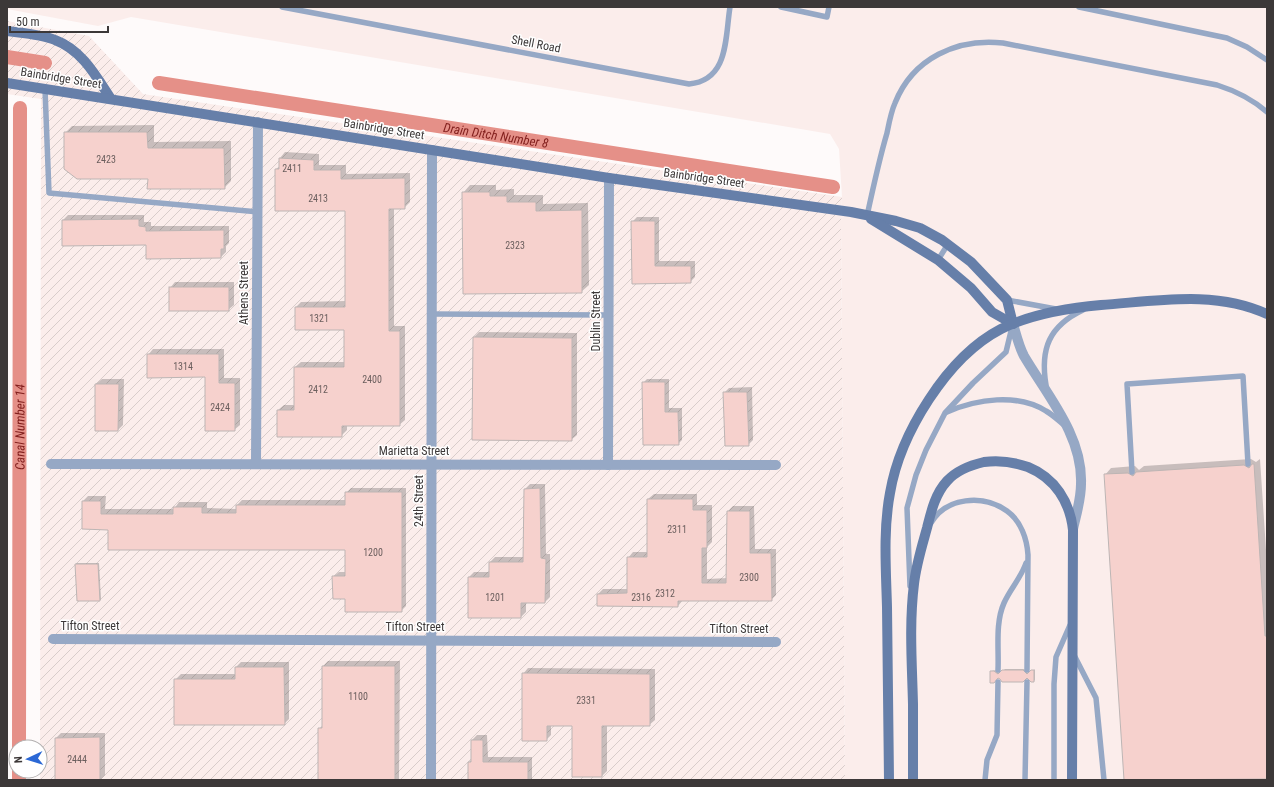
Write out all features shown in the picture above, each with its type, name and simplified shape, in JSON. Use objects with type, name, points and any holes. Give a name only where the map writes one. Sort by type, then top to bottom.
[{"type":"main road","name":"Bainbridge Street","points":[[7,31],[54,39],[69,46],[80,56],[111,99]]},
{"type":"main road","name":"Bainbridge Street","points":[[7,83],[610,178],[851,212],[920,228],[948,244],[971,262],[1008,300]]},
{"type":"main road","name":"Bainbridge Street","points":[[867,216],[938,260],[971,288],[992,312],[1013,324]]},
{"type":"main road","points":[[889,780],[886,542],[889,494],[892,478],[909,435],[927,403],[942,382],[958,363],[991,335],[1013,324],[1064,310],[1091,306],[1209,298],[1237,302],[1267,314]]},
{"type":"main road","points":[[1008,300],[1013,324]]},
{"type":"main road","points":[[913,780],[912,610],[916,568],[935,503],[940,491],[948,481],[973,464],[990,461],[1015,463],[1040,473],[1050,480],[1060,492],[1068,506],[1073,530],[1074,653],[1072,780]]},
{"type":"street","name":"Athens Street","points":[[256,463],[258,122]]},
{"type":"street","name":"24th Street","points":[[431,780],[432,150]]},
{"type":"street","name":"Dublin Street","points":[[608,464],[610,178]]},
{"type":"street","points":[[1013,324],[1023,355],[1046,389],[1067,427],[1077,453],[1081,473],[1079,503],[1073,530]]},
{"type":"street","name":"Marietta Street","points":[[51,464],[256,463],[776,465]]},
{"type":"street","name":"Tifton Street","points":[[53,639],[776,642]]},
{"type":"lane","name":"Shell Road","points":[[282,7],[689,84],[705,81],[715,74],[721,64],[730,7]]},
{"type":"lane","points":[[781,7],[827,16],[829,7]]},
{"type":"lane","points":[[1079,7],[1227,38],[1247,47],[1267,60]]},
{"type":"lane","points":[[867,216],[894,103],[904,86],[920,66],[931,58],[969,43],[983,41],[1003,43],[1217,85],[1233,90],[1254,101],[1267,112]]},
{"type":"lane","points":[[45,89],[49,193],[258,212]]},
{"type":"lane","points":[[938,260],[948,244]]},
{"type":"lane","points":[[1008,300],[1064,310]]},
{"type":"lane","points":[[1046,389],[1044,362],[1052,334],[1064,320],[1091,306]]},
{"type":"lane","points":[[432,314],[609,315]]},
{"type":"lane","points":[[912,610],[907,508],[916,475],[926,450],[945,413],[973,382],[1006,352],[1013,324]]},
{"type":"lane","points":[[1132,472],[1127,384],[1206,378],[1243,376],[1248,464]]},
{"type":"lane","points":[[945,413],[966,404],[1008,400],[1029,404],[1046,411],[1067,427]]},
{"type":"lane","points":[[926,532],[933,519],[950,505],[967,500],[985,501],[1007,511],[1016,520],[1026,539],[1028,555],[1027,670]]},
{"type":"lane","points":[[998,670],[1001,613],[1007,597],[1021,575],[1028,555]]},
{"type":"lane","points":[[1054,780],[1054,684],[1056,657],[1073,617]]},
{"type":"lane","points":[[1074,653],[1096,698],[1104,780]]},
{"type":"lane","points":[[986,780],[987,760],[997,735],[998,682]]},
{"type":"lane","points":[[1025,780],[1027,682]]},
{"type":"shaded area","points":[[7,7],[1267,7],[1267,780],[845,780],[842,197],[839,149],[830,134],[131,17],[98,26],[7,9]]},
{"type":"shaded area","points":[[7,21],[89,36],[143,94],[842,197],[845,780],[40,780],[48,779],[48,739],[40,739],[41,99],[7,94]]},
{"type":"building","points":[[64,132],[147,132],[148,148],[224,148],[225,189],[147,189],[148,179],[77,179],[64,169]]},
{"type":"building","points":[[279,158],[314,160],[314,170],[341,170],[341,179],[405,178],[405,209],[389,209],[389,331],[400,331],[400,426],[342,426],[342,437],[277,437],[277,410],[294,410],[294,367],[344,367],[344,330],[295,330],[295,307],[345,307],[345,211],[275,211],[275,169],[279,169]]},
{"type":"building","points":[[462,192],[490,192],[490,196],[507,196],[507,202],[536,202],[536,211],[582,210],[582,293],[463,294]]},
{"type":"building","points":[[139,219],[139,226],[146,227],[146,231],[224,230],[224,249],[221,249],[221,258],[146,259],[146,245],[62,246],[62,220]]},
{"type":"building","points":[[631,221],[655,221],[655,266],[691,266],[691,283],[632,284]]},
{"type":"building","points":[[169,287],[229,287],[229,311],[169,311]]},
{"type":"building","points":[[473,337],[572,338],[572,441],[472,440]]},
{"type":"building","points":[[147,354],[219,354],[219,383],[235,383],[235,431],[205,431],[205,377],[147,378]]},
{"type":"building","points":[[642,382],[665,382],[665,412],[678,412],[679,445],[643,445]]},
{"type":"building","points":[[95,384],[119,384],[118,431],[95,431]]},
{"type":"building","points":[[723,392],[747,392],[749,446],[725,446]]},
{"type":"building","points":[[1252,464],[1254,464],[1265,636],[1267,636],[1267,779],[1124,780],[1104,474],[1128,473],[1133,476],[1136,472],[1244,465],[1249,468]]},
{"type":"building","points":[[540,488],[541,558],[546,559],[545,603],[521,603],[521,618],[468,618],[468,577],[489,577],[489,562],[523,562],[524,489]]},
{"type":"building","points":[[345,492],[402,492],[402,612],[345,612],[345,599],[333,599],[332,576],[345,576],[345,550],[108,550],[108,530],[82,529],[82,501],[101,501],[101,514],[173,514],[173,507],[202,507],[202,513],[236,513],[236,505],[345,505]]},
{"type":"building","points":[[647,499],[693,499],[693,510],[707,510],[707,548],[702,548],[702,583],[726,583],[727,511],[750,511],[750,553],[771,553],[772,601],[678,601],[678,607],[597,606],[597,594],[627,593],[627,557],[647,557]]},
{"type":"building","points":[[75,564],[98,564],[100,601],[77,601]]},
{"type":"building","points":[[322,666],[395,666],[395,780],[318,780],[318,728],[322,728]]},
{"type":"building","points":[[235,667],[284,667],[285,725],[174,725],[174,679],[235,679]]},
{"type":"building","points":[[1002,670],[1023,670],[1027,674],[1031,670],[1034,670],[1034,682],[1031,682],[1027,678],[1023,682],[1002,682],[998,678],[994,683],[990,683],[990,671],[994,671],[998,674]]},
{"type":"building","points":[[522,673],[650,674],[650,726],[602,726],[602,777],[572,777],[572,726],[547,726],[547,741],[522,741]]},
{"type":"building","points":[[100,737],[100,780],[55,780],[55,738]]},
{"type":"building","points":[[471,740],[483,740],[483,762],[528,762],[528,780],[468,780],[468,762],[471,762]]},
{"type":"waterway","name":"Drain Ditch Number 8","points":[[7,57],[45,63]]},
{"type":"waterway","name":"Drain Ditch Number 8","points":[[159,83],[833,187]]},
{"type":"waterway","name":"Canal Number 14","points":[[19,739],[20,108]]}]
